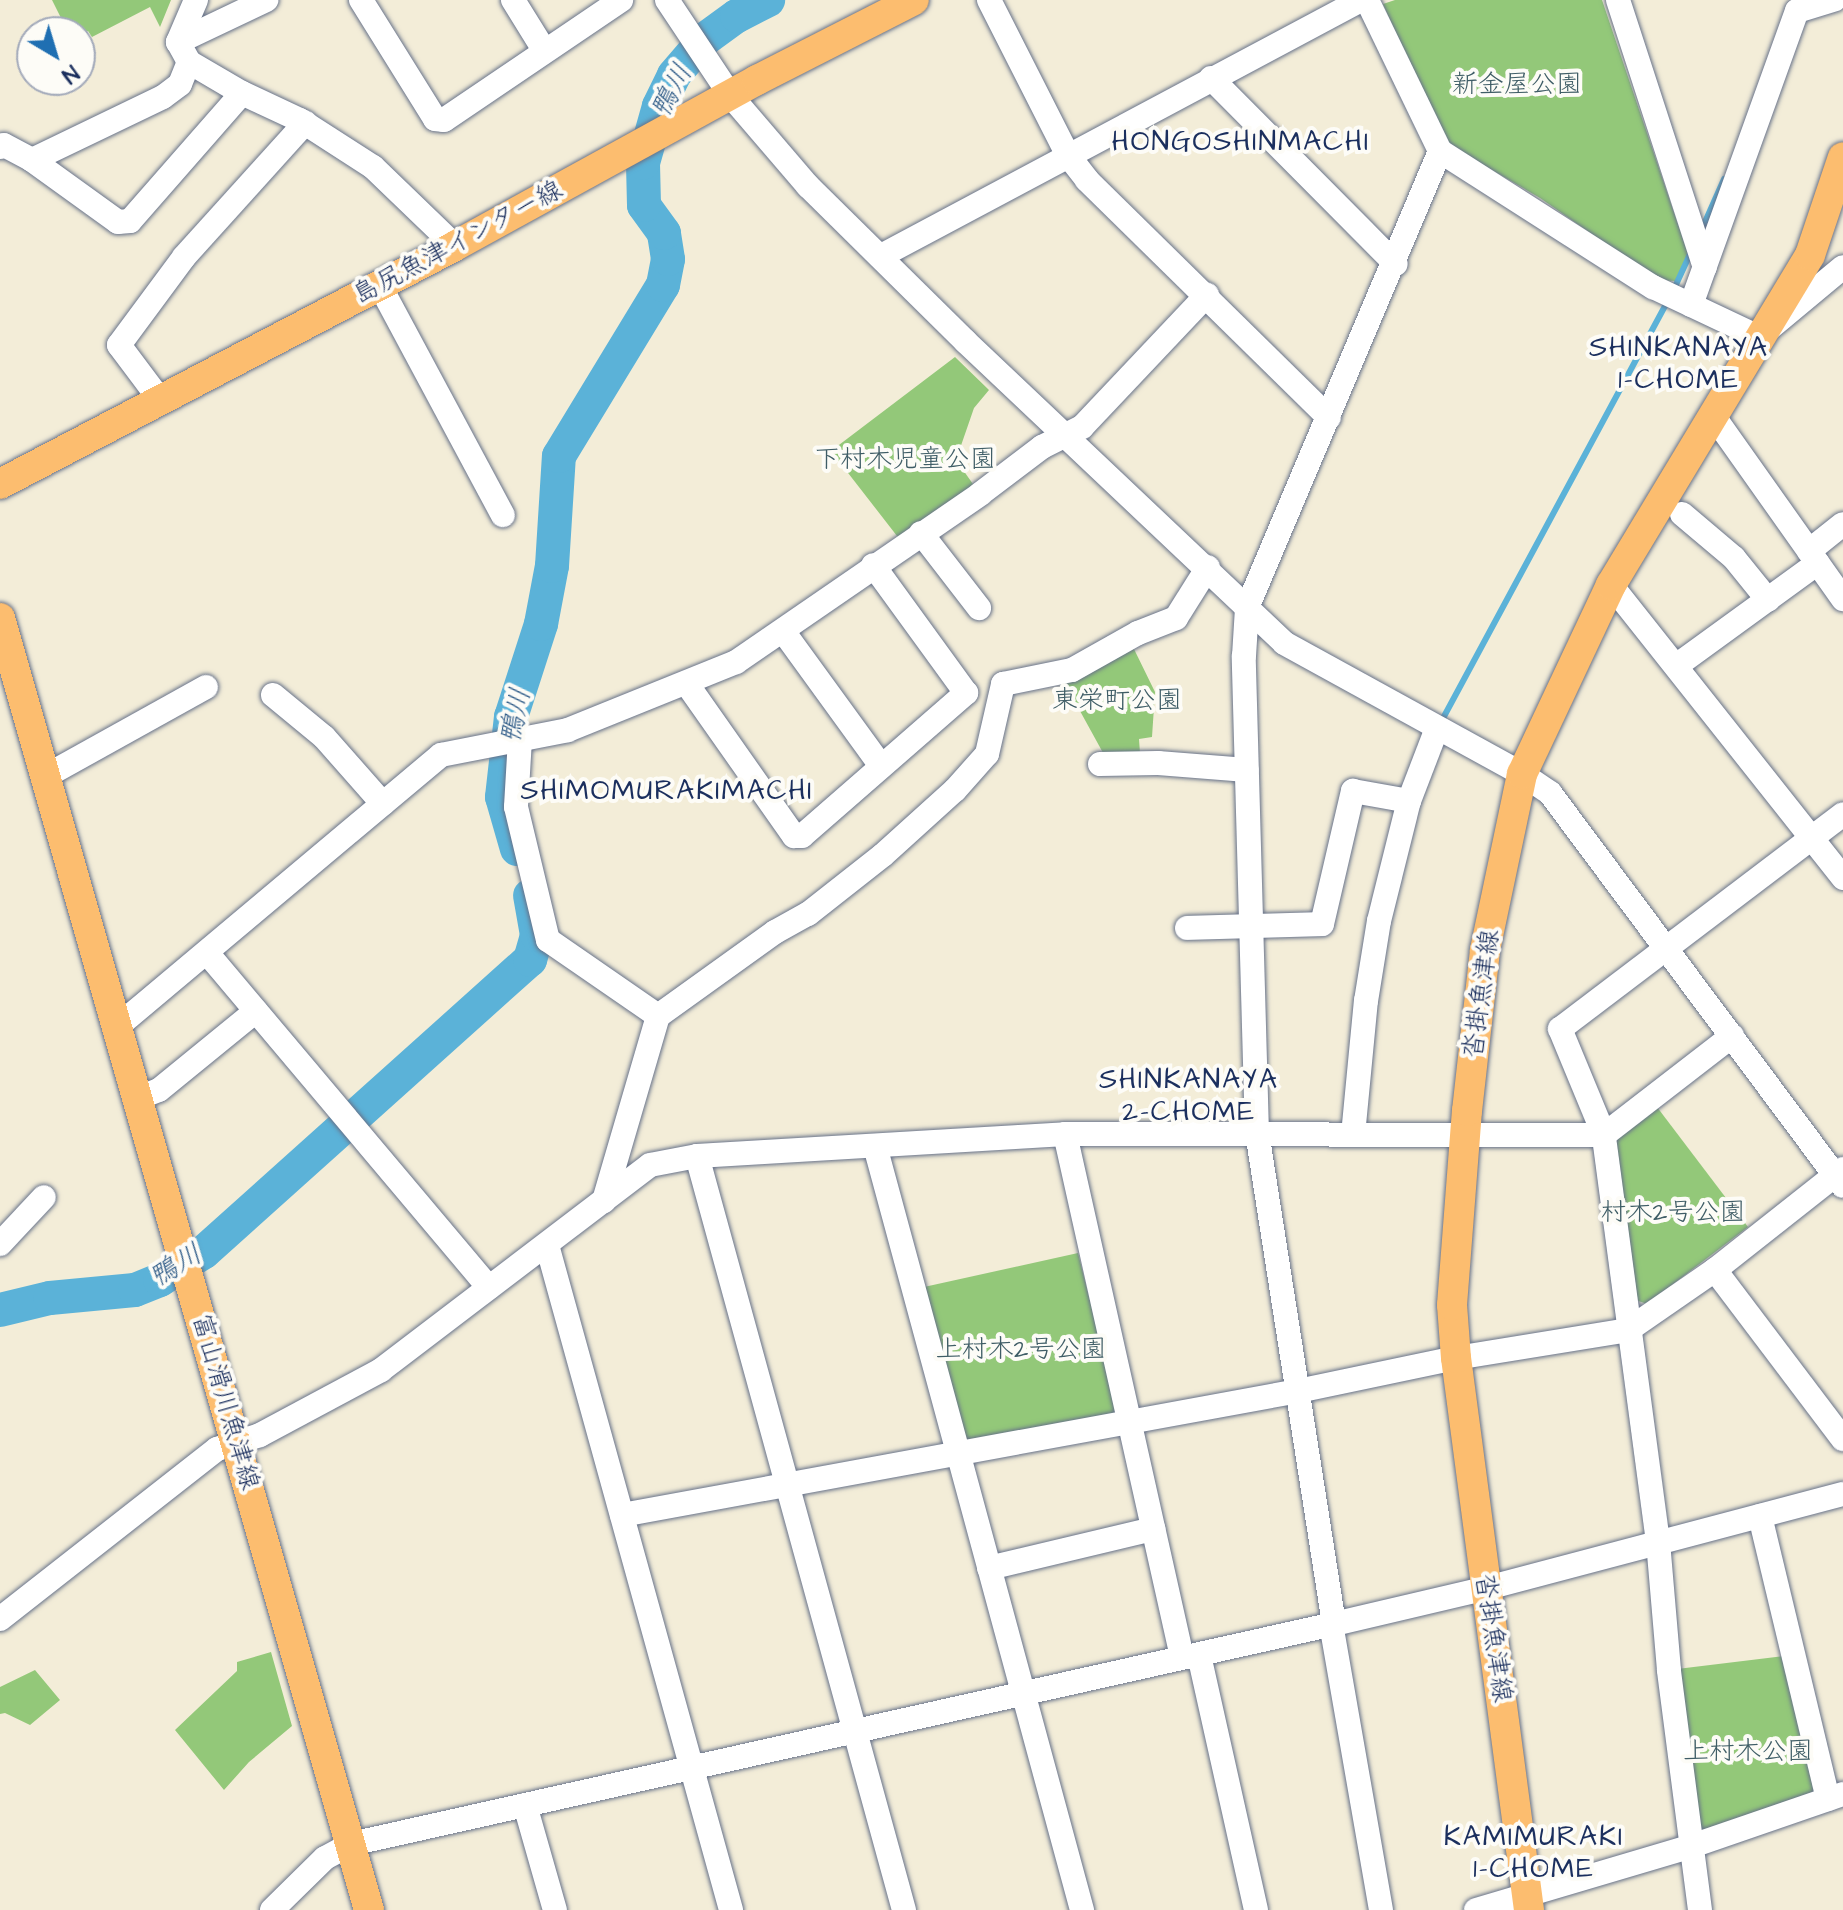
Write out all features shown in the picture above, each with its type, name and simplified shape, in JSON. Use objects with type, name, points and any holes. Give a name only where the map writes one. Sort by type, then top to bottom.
[{"type":"main road","name":"島尻魚津インター線","points":[[0,484],[380,286],[678,122],[914,0]]},
{"type":"main road","name":"沓掛魚津線","points":[[1528,1903],[1456,1358],[1454,1256],[1485,950],[1522,774],[1611,585],[1810,255],[1843,157]]},
{"type":"main road","name":"富山滑川魚津線","points":[[0,618],[369,1910]]},
{"type":"street","points":[[32,160],[163,97],[180,84],[196,0]]},
{"type":"street","points":[[184,52],[266,0]]},
{"type":"street","points":[[361,0],[435,119],[444,120],[621,0]]},
{"type":"street","points":[[513,0],[544,50]]},
{"type":"street","points":[[622,1515],[1298,1391],[1456,1358],[1628,1330],[1840,1177],[1550,793],[1522,774],[1284,643],[1208,567],[965,341],[808,186],[730,95],[667,0]]},
{"type":"street","points":[[989,0],[1067,154],[1087,180],[1329,418]]},
{"type":"street","points":[[881,256],[1067,154],[1364,0],[1440,151],[1653,287],[1759,337],[1843,267]]},
{"type":"street","points":[[1618,0],[1705,267]]},
{"type":"street","points":[[1691,305],[1797,11],[1834,0]]},
{"type":"street","points":[[184,52],[242,93],[305,123],[373,167],[455,246]]},
{"type":"street","points":[[1211,78],[1396,264]]},
{"type":"street","points":[[0,147],[4,145],[32,160],[118,222],[130,221],[242,93]]},
{"type":"street","points":[[161,401],[119,345],[184,257],[305,123]]},
{"type":"street","points":[[1381,1910],[1332,1630],[1334,1624],[1257,1134],[1247,770],[1247,608],[1396,264],[1440,151]]},
{"type":"street","points":[[380,286],[503,515]]},
{"type":"street","points":[[118,1026],[208,954],[441,755],[568,730],[736,662],[1042,447],[1082,427],[1207,295]]},
{"type":"street","points":[[1712,414],[1843,599]]},
{"type":"street","points":[[1682,514],[1734,558],[1768,600]]},
{"type":"street","points":[[1676,666],[1768,600],[1843,524]]},
{"type":"street","points":[[921,533],[979,608]]},
{"type":"street","points":[[687,684],[794,836],[802,836],[966,693],[873,565]]},
{"type":"street","points":[[604,1201],[658,1016],[775,932],[808,914],[883,855],[955,790],[987,754],[1003,684],[1072,670],[1138,633],[1176,618],[1208,567]]},
{"type":"street","points":[[1611,585],[1843,878]]},
{"type":"street","points":[[783,631],[881,766]]},
{"type":"street","points":[[46,776],[206,687]]},
{"type":"street","points":[[273,695],[324,737],[383,804]]},
{"type":"street","points":[[1353,1135],[1366,1001],[1379,921],[1409,801],[1437,728]]},
{"type":"street","points":[[520,739],[516,807],[548,940],[658,1016]]},
{"type":"street","points":[[1100,764],[1158,763],[1247,770]]},
{"type":"street","points":[[1187,928],[1322,924],[1353,791],[1409,801]]},
{"type":"street","points":[[1700,1910],[1669,1670],[1658,1542],[1604,1135],[1560,1029],[1843,814]]},
{"type":"street","points":[[208,954],[489,1288]]},
{"type":"street","points":[[138,1098],[159,1090],[256,1011]]},
{"type":"street","points":[[4,1607],[217,1449],[260,1435],[381,1370],[650,1165],[697,1156],[1065,1134],[1604,1135],[1732,1036]]},
{"type":"street","points":[[1065,1134],[1153,1529],[1190,1656],[1256,1910]]},
{"type":"street","points":[[875,1146],[1082,1910]]},
{"type":"street","points":[[697,1156],[904,1910]]},
{"type":"street","points":[[0,1244],[44,1197]]},
{"type":"street","points":[[547,1245],[731,1910]]},
{"type":"street","points":[[1715,1270],[1843,1439]]},
{"type":"street","points":[[272,1910],[325,1858],[351,1844],[1334,1624],[1487,1588],[1843,1494]]},
{"type":"street","points":[[1476,1910],[1528,1903],[1835,1796],[1760,1516]]},
{"type":"street","points":[[989,1568],[1153,1529]]},
{"type":"street","points":[[525,1805],[555,1910]]},
{"type":"green space","points":[[52,0],[171,0],[160,27],[150,7],[96,35],[96,16],[60,16]]},
{"type":"green space","name":"新金屋公園","points":[[1395,0],[1602,0],[1689,257],[1675,281],[1658,280],[1540,198],[1444,142],[1383,4]]},
{"type":"green space","name":"下村木児童公園","points":[[955,357],[989,390],[974,408],[956,460],[980,494],[904,545],[831,451]]},
{"type":"green space","name":"東栄町公園","points":[[1133,647],[1155,692],[1152,737],[1139,739],[1141,768],[1113,771],[1063,680]]},
{"type":"green space","name":"村木2号公園","points":[[1657,1107],[1748,1227],[1647,1304],[1630,1298],[1613,1141]]},
{"type":"green space","name":"上村木2号公園","points":[[1078,1253],[1118,1413],[964,1442],[924,1287]]},
{"type":"green space","points":[[271,1652],[292,1726],[249,1762],[224,1790],[175,1730],[237,1671],[237,1662]]},
{"type":"green space","name":"上村木公園","points":[[1792,1655],[1828,1799],[1692,1846],[1669,1670]]},
{"type":"green space","points":[[35,1670],[60,1700],[30,1725],[5,1713],[0,1714],[0,1687]]},
{"type":"waterway","name":"鴨川","points":[[517,849],[502,797],[511,717],[541,624],[552,566],[559,456],[663,285],[668,259],[664,233],[644,205],[643,163],[659,106],[674,75],[705,39],[737,16],[768,0]]},
{"type":"waterway","points":[[1701,231],[1724,179]]},
{"type":"waterway","points":[[1674,289],[1691,252]]},
{"type":"waterway","points":[[1441,722],[1669,299]]},
{"type":"waterway","name":"鴨川","points":[[0,1310],[50,1298],[135,1290],[160,1280],[204,1252],[530,960],[537,935],[530,896]]},
{"type":"district","name":"HONGOSHINMACHI","points":[[1241,142]]},
{"type":"district","name":"SHINKANAYA 1-CHOME","points":[[1679,364]]},
{"type":"district","name":"SHIMOMURAKIMACHI","points":[[667,791]]},
{"type":"district","name":"SHINKANAYA 2-CHOME","points":[[1189,1096]]},
{"type":"district","name":"KAMIMURAKI 1-CHOME","points":[[1534,1853]]}]
